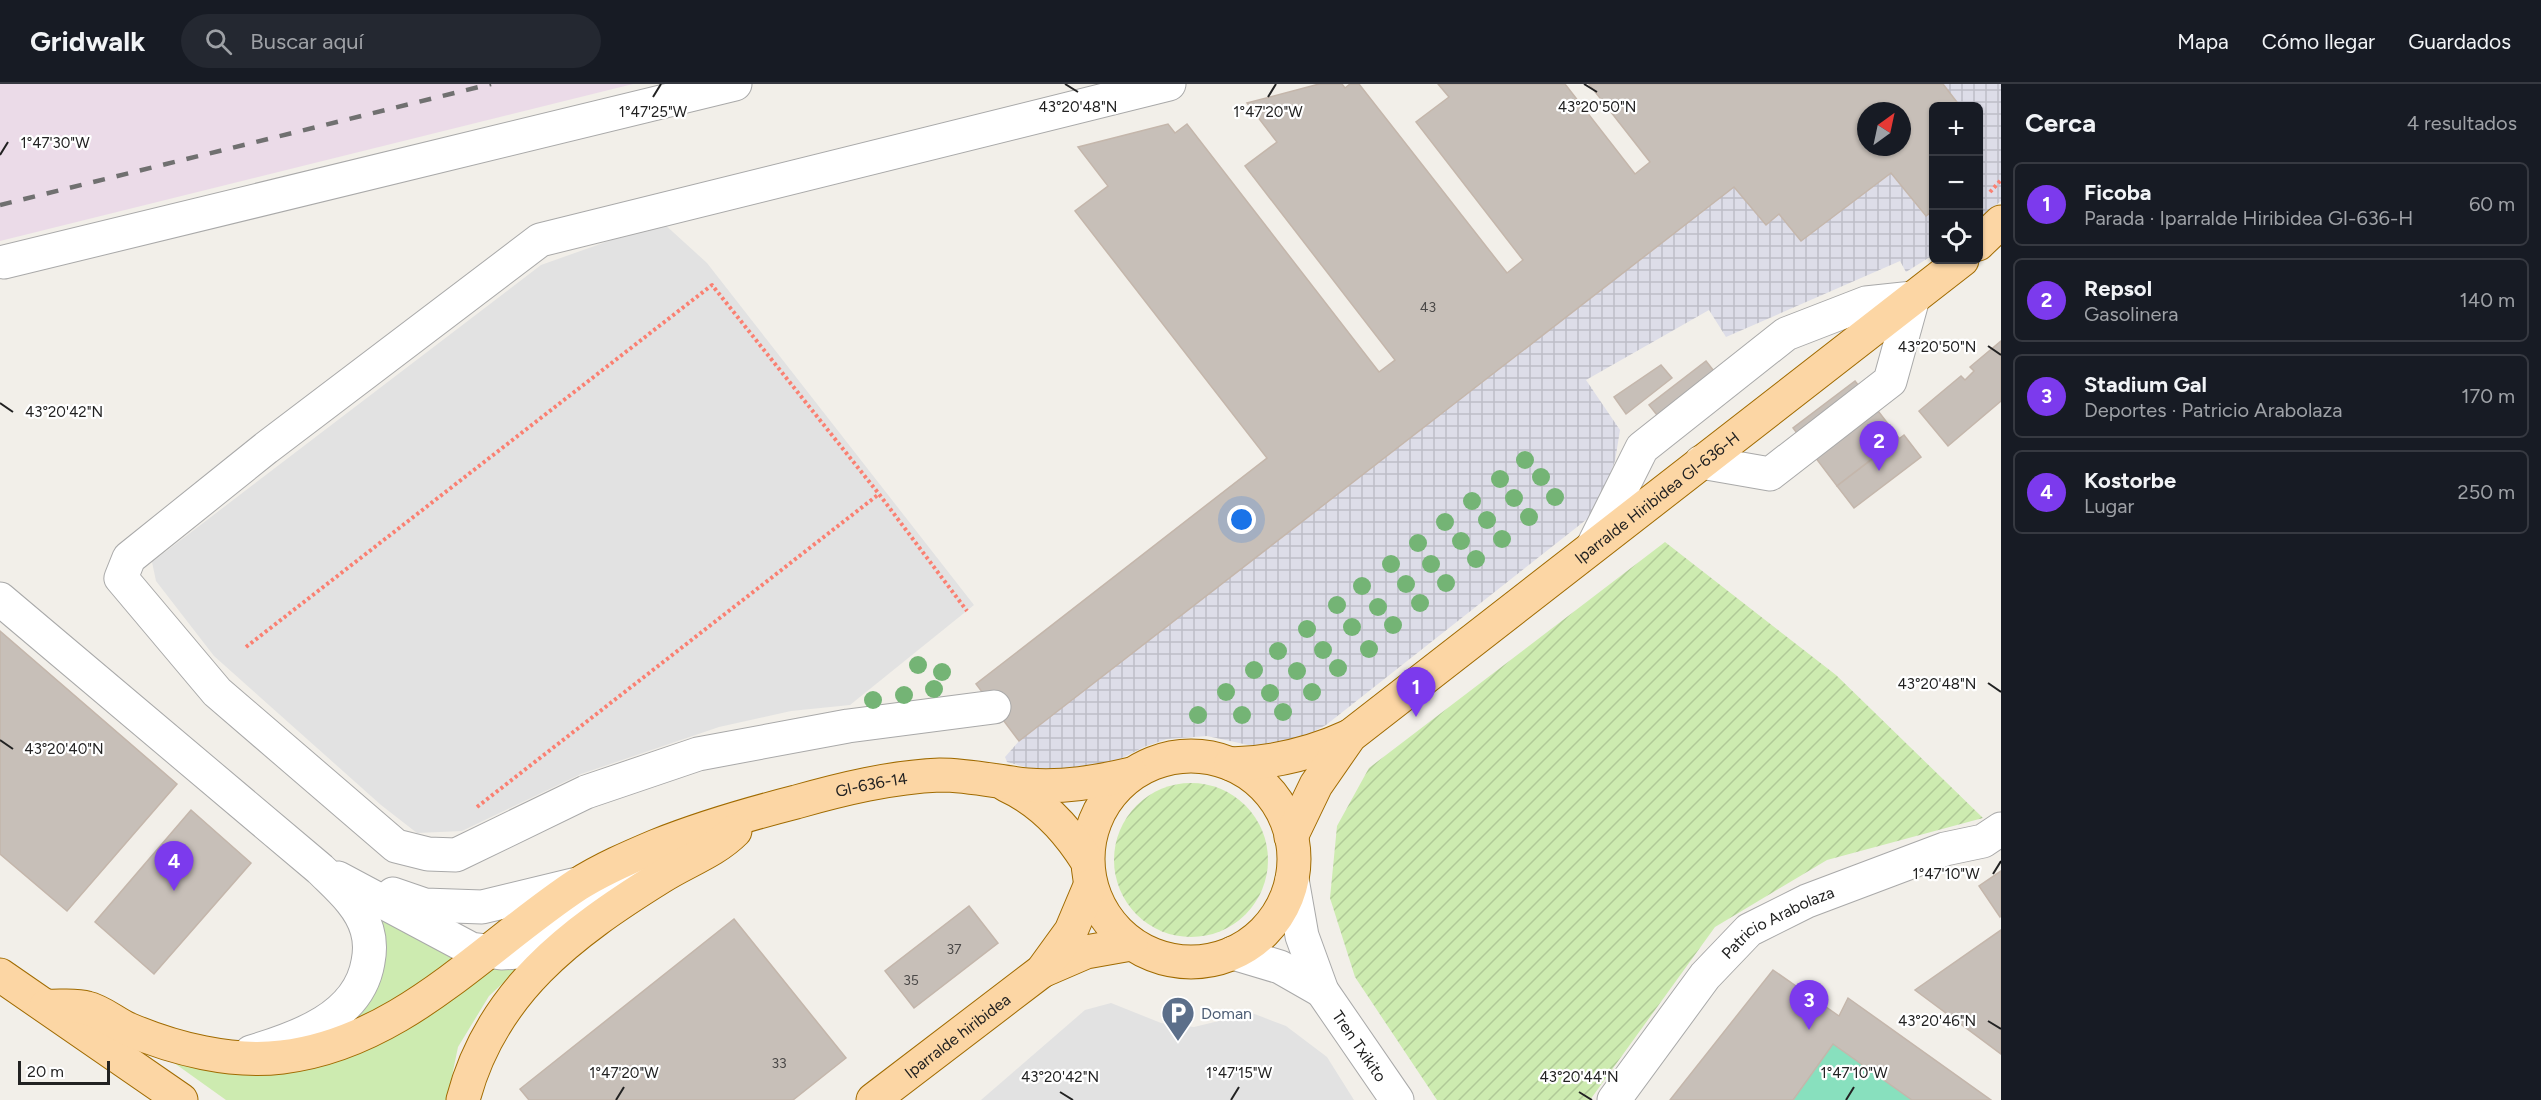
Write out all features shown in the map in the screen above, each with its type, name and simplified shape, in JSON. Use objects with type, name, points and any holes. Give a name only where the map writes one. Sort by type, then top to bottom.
[{"type":"main road","points":[[1983,239],[2001,222]]},
{"type":"main road","points":[[1983,249],[2001,243]]},
{"type":"main road","name":"Iparralde Hiribidea GI-636-H","points":[[1231,764],[1261,763],[1291,758],[1322,749],[1350,736],[1957,264]]},
{"type":"main road","name":"Iparralde Hiribidea GI-636-H","points":[[1291,837],[1316,785],[1350,736]]},
{"type":"main road","points":[[1180,756],[1206,757],[1231,764],[1252,776],[1270,793],[1284,813],[1294,858],[1292,879],[1286,899],[1273,922],[1255,940],[1233,953],[1209,961],[1182,962],[1155,956],[1131,944],[1106,919],[1089,874],[1089,835],[1098,812],[1112,791],[1131,774],[1154,762],[1180,756]]},
{"type":"main road","name":"GI-636-14","points":[[46,1006],[87,1008],[125,1028],[196,1052],[236,1057],[281,1057],[323,1049],[393,1019],[436,991],[484,952],[578,884],[658,846],[828,793],[911,778],[950,776],[1029,785],[1064,786],[1098,782],[1131,774]]},
{"type":"main road","name":"GI-636-14","points":[[994,780],[1014,789],[1049,813],[1068,833],[1089,874]]},
{"type":"main road","points":[[464,1100],[474,1065],[492,1026],[509,1000],[553,955],[605,912],[669,871],[721,845],[746,820]]},
{"type":"main road","name":"Iparralde hiribidea","points":[[1042,970],[1071,931],[1089,874]]},
{"type":"main road","name":"Iparralde hiribidea","points":[[873,1100],[1042,970],[1086,952],[1131,944]]},
{"type":"main road","points":[[0,975],[173,1094]]},
{"type":"street","points":[[4,262],[735,84]]},
{"type":"street","points":[[994,707],[848,726],[698,754],[586,792],[456,855],[428,855],[396,846],[217,692],[121,578],[129,558],[266,448],[540,240],[1169,84]]},
{"type":"street","points":[[1593,546],[1642,448],[1786,334],[1866,303],[1913,298],[1890,381],[1770,474],[1701,462]]},
{"type":"street","points":[[0,599],[320,869],[352,901],[367,929],[370,950],[366,972],[346,1005],[333,1016],[301,1035],[236,1057]]},
{"type":"street","points":[[320,869],[471,949],[484,952],[519,952],[534,945],[586,905],[634,875],[664,858],[746,820]]},
{"type":"street","name":"Patricio Arabolaza","points":[[1614,1100],[1705,976],[1749,930],[1807,901],[1946,849],[1983,842],[2001,828]]},
{"type":"street","points":[[320,869],[425,904],[482,907],[578,884]]},
{"type":"street","name":"Tren Txikito","points":[[1292,879],[1302,936],[1322,991],[1397,1100]]},
{"type":"street","name":"Tren Txikito","points":[[1233,953],[1281,967],[1322,991]]},
{"type":"path","points":[[246,647],[712,285],[879,494],[967,611]]},
{"type":"path","points":[[474,809],[879,494]]},
{"type":"shaded area","points":[[0,84],[633,84],[0,241]]},
{"type":"shaded area","points":[[1943,84],[2001,84],[2001,201],[1983,217],[1983,102],[1957,102]]},
{"type":"shaded area","points":[[1891,173],[1925,216],[1929,213],[1929,258],[1906,272],[1900,261],[1726,337],[1709,310],[1586,380],[1620,430],[1615,461],[1600,502],[1591,516],[1326,725],[1305,736],[1276,744],[1253,746],[1207,736],[1167,739],[1144,747],[1108,765],[1057,776],[1007,762],[1005,757],[1019,741],[1734,187],[1766,225],[1779,214],[1801,241]]},
{"type":"shaded area","points":[[662,222],[707,263],[974,605],[850,705],[791,711],[719,727],[581,774],[462,831],[417,833],[381,805],[214,656],[156,581],[152,562],[541,265]]},
{"type":"shaded area","name":"Doman","points":[[1111,1003],[1161,1023],[1194,1027],[1252,1013],[1286,1026],[1327,1057],[1354,1100],[981,1100],[1085,1010]]},
{"type":"green space","points":[[1665,542],[1836,675],[1983,818],[1827,860],[1715,927],[1590,1100],[1437,1100],[1355,977],[1330,898],[1337,826],[1369,768]]},
{"type":"green space","points":[[1191,783],[1220,789],[1234,796],[1245,806],[1255,817],[1262,831],[1268,860],[1262,889],[1255,903],[1245,914],[1234,924],[1220,931],[1191,937],[1162,931],[1148,924],[1137,914],[1127,903],[1120,889],[1114,860],[1120,831],[1127,817],[1137,806],[1148,796],[1162,789]]},
{"type":"green space","points":[[376,916],[464,956],[427,984],[325,1035]]},
{"type":"green space","points":[[532,956],[489,996],[458,1047],[447,1100],[226,1100],[170,1060],[244,1069],[489,961]]},
{"type":"green space","points":[[1833,1044],[1912,1100],[1793,1100]]},
{"type":"building","points":[[1319,84],[1342,84],[1345,88],[1350,84],[1359,84],[1507,273],[1523,260],[1416,122],[1449,97],[1438,84],[1565,84],[1635,174],[1650,162],[1589,84],[1943,84],[1957,102],[1929,102],[1929,214],[1926,216],[1891,173],[1801,241],[1779,214],[1766,225],[1734,187],[1019,741],[976,684],[1267,458],[1075,211],[1108,186],[1078,147],[1168,124],[1175,133],[1187,124],[1379,372],[1395,360],[1245,166],[1277,142],[1247,103]]},
{"type":"building","points":[[2001,341],[2001,401],[1948,446],[1919,411],[1961,376],[1965,380],[1974,371],[1970,367]]},
{"type":"building","points":[[1706,361],[1729,390],[1672,434],[1649,405]]},
{"type":"building","points":[[1661,365],[1672,378],[1626,414],[1614,397]]},
{"type":"building","points":[[1855,381],[1899,438],[1837,486],[1793,428]]},
{"type":"building","points":[[1904,435],[1921,457],[1854,508],[1837,486]]},
{"type":"building","points":[[0,631],[177,784],[67,911],[0,854]]},
{"type":"building","points":[[191,810],[251,863],[154,974],[95,922]]},
{"type":"building","points":[[2001,871],[2001,916],[2000,917],[1979,886]]},
{"type":"building","points":[[969,906],[998,943],[914,1008],[885,971]]},
{"type":"building","points":[[734,919],[846,1058],[793,1100],[529,1100],[520,1089]]},
{"type":"building","points":[[2001,930],[2001,1054],[1915,990]]},
{"type":"building","points":[[1773,970],[1839,1016],[1848,998],[1991,1100],[1912,1100],[1833,1044],[1793,1100],[1670,1100]]},
{"type":"railway","points":[[0,205],[491,84]]},
{"type":"place","name":"Repsol","points":[[1879,471]]},
{"type":"place","name":"Ficoba","points":[[1416,717]]},
{"type":"place","name":"Kostorbe","points":[[174,891]]},
{"type":"place","name":"Stadium Gal","points":[[1809,1030]]},
{"type":"place","name":"Doman","points":[[1178,1042]]}]
